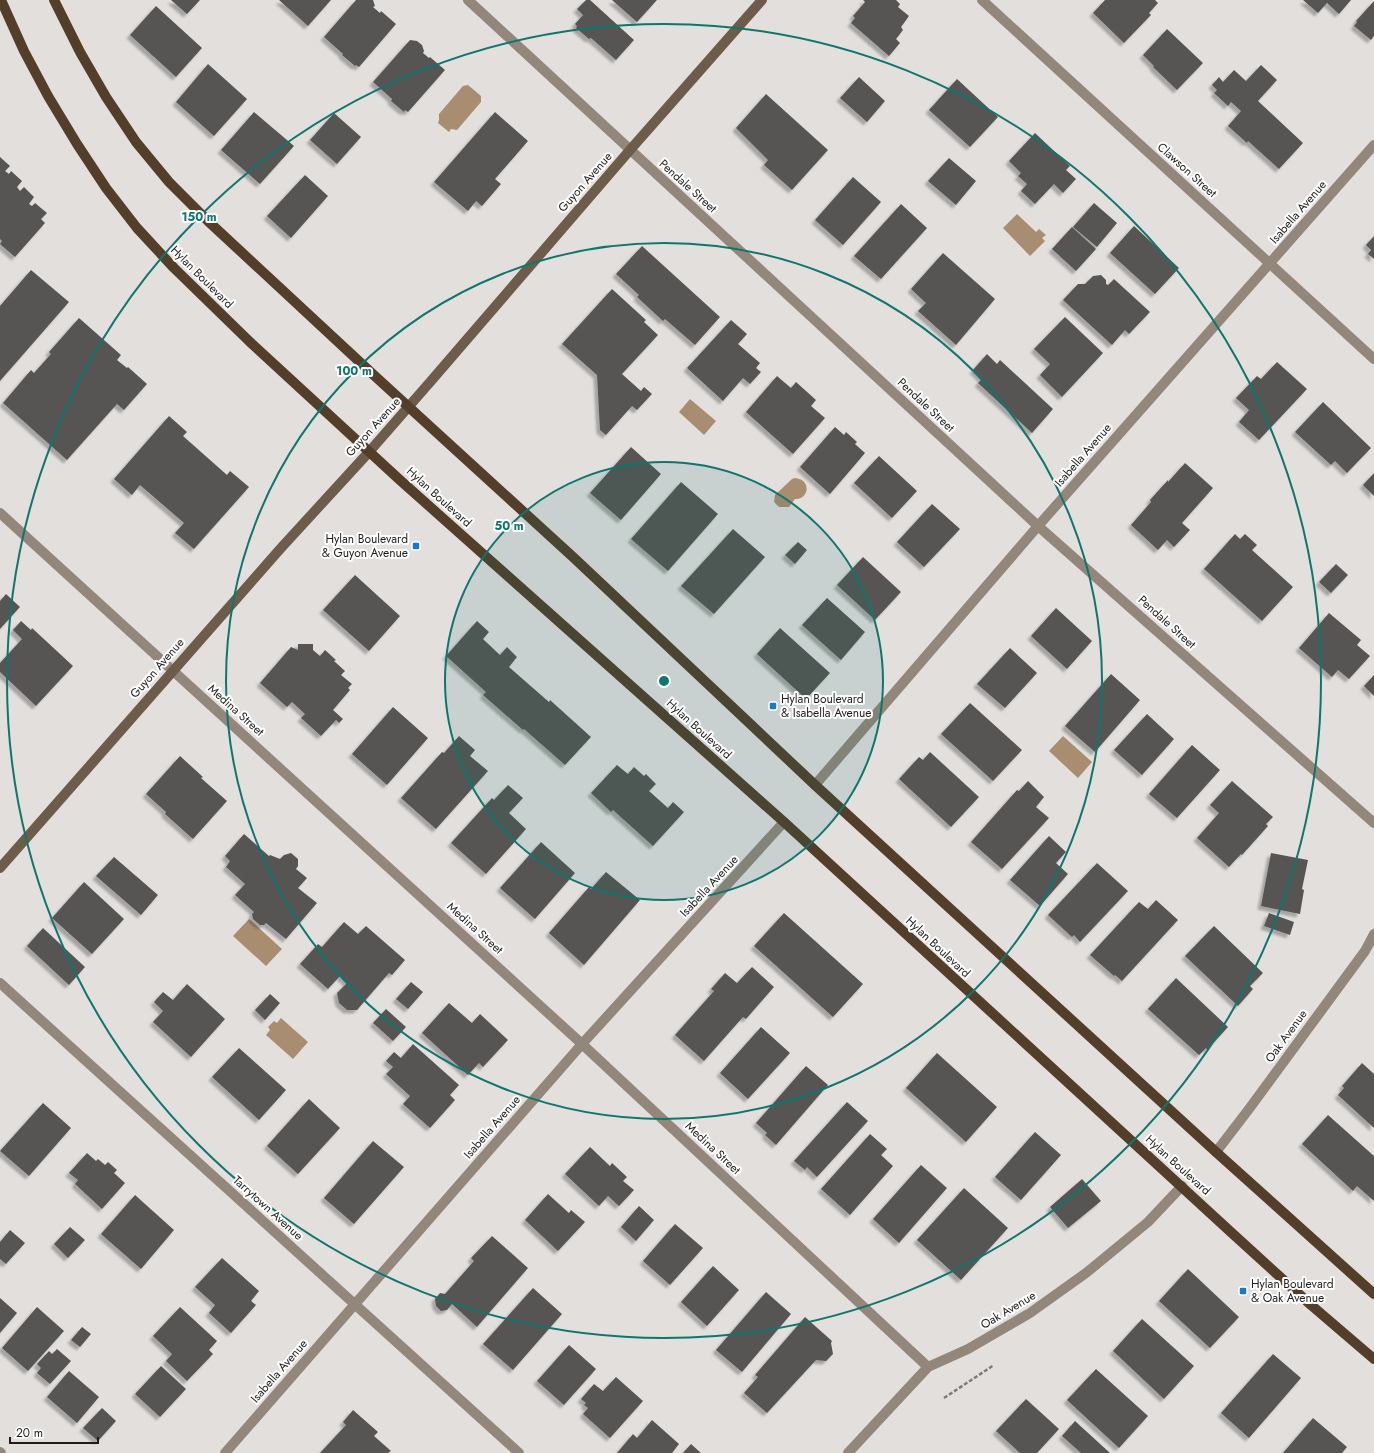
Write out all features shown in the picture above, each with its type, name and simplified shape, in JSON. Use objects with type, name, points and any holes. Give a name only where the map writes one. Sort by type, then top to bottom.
[{"type":"main road","name":"Hylan Boulevard","points":[[1,0],[24,51],[48,96],[106,188],[137,228],[205,299],[369,452],[784,822],[1311,1305],[1374,1359]]},
{"type":"main road","points":[[54,0],[80,52],[106,96],[136,142],[169,182],[246,257],[573,557],[815,785],[1216,1152],[1374,1294]]},
{"type":"street","name":"Pendale Street","points":[[468,0],[1038,526],[1374,823]]},
{"type":"street","name":"Guyon Avenue","points":[[0,868],[281,548],[369,452],[762,0]]},
{"type":"street","name":"Clawson Street","points":[[982,0],[1374,359]]},
{"type":"street","name":"Isabella Avenue","points":[[815,785],[1038,526],[1374,145]]},
{"type":"street","name":"Medina Street","points":[[0,513],[582,1044],[928,1367]]},
{"type":"street","name":"Isabella Avenue","points":[[225,1453],[582,1044],[747,865],[784,822]]},
{"type":"street","name":"Oak Avenue","points":[[1216,1152],[1250,1109],[1361,956],[1374,934]]},
{"type":"street","name":"Tarrytown Avenue","points":[[0,983],[519,1453]]},
{"type":"street","name":"Oak Avenue","points":[[848,1453],[928,1367],[968,1349],[1030,1313],[1086,1274],[1148,1222],[1182,1186]]},
{"type":"path","points":[[944,1398],[994,1365]]},
{"type":"shaded area","points":[[468,85],[481,96],[481,102],[457,130],[451,129],[449,132],[438,123],[439,114],[463,86]]},
{"type":"shaded area","points":[[1017,214],[1036,232],[1039,229],[1046,235],[1042,238],[1045,241],[1030,256],[1003,228]]},
{"type":"shaded area","points":[[690,399],[716,421],[704,435],[679,412]]},
{"type":"shaded area","points":[[795,478],[804,482],[807,489],[806,493],[804,496],[795,499],[789,507],[779,507],[774,502],[775,495]]},
{"type":"shaded area","points":[[1063,736],[1092,762],[1078,778],[1049,751]]},
{"type":"shaded area","points":[[249,919],[282,949],[266,966],[233,936]]},
{"type":"shaded area","points":[[281,1018],[308,1042],[293,1059],[266,1035],[270,1030],[268,1027],[274,1021],[277,1023]]},
{"type":"building","points":[[171,0],[200,0],[187,14]]},
{"type":"building","points":[[279,0],[331,0],[308,26]]},
{"type":"building","points":[[356,0],[373,0],[375,6],[373,7],[380,13],[381,11],[396,24],[359,67],[356,65],[355,66],[342,55],[343,54],[324,37]]},
{"type":"building","points":[[586,0],[590,0],[634,40],[616,60],[591,38],[589,39],[576,28],[577,26],[575,24],[583,15],[577,9]]},
{"type":"building","points":[[612,0],[657,0],[637,22]]},
{"type":"building","points":[[863,0],[896,0],[900,4],[898,7],[909,16],[901,27],[903,30],[896,39],[900,43],[889,56],[851,23],[855,18],[853,16],[865,2]]},
{"type":"building","points":[[1105,0],[1155,0],[1158,3],[1149,13],[1151,15],[1124,43],[1093,13]]},
{"type":"building","points":[[1303,0],[1351,0],[1339,14],[1327,3],[1318,13]]},
{"type":"building","points":[[1374,1],[1374,36],[1371,40],[1354,26],[1357,22],[1356,21]]},
{"type":"building","points":[[156,6],[202,48],[176,77],[130,35]]},
{"type":"building","points":[[1167,29],[1203,63],[1177,90],[1143,55]]},
{"type":"building","points":[[410,40],[417,41],[422,45],[424,51],[423,53],[445,70],[408,112],[405,110],[404,112],[373,82]]},
{"type":"building","points":[[208,64],[247,99],[214,136],[176,102]]},
{"type":"building","points":[[1261,65],[1277,80],[1258,101],[1303,143],[1279,169],[1248,141],[1247,143],[1228,126],[1241,111],[1231,102],[1228,106],[1214,93],[1217,90],[1212,85],[1219,77],[1223,82],[1234,70],[1246,81]]},
{"type":"building","points":[[859,77],[885,101],[867,122],[840,98]]},
{"type":"building","points":[[957,79],[998,117],[970,147],[929,110]]},
{"type":"building","points":[[766,94],[828,150],[792,190],[764,165],[768,160],[736,128]]},
{"type":"building","points":[[254,112],[294,146],[260,184],[221,150]]},
{"type":"building","points":[[495,112],[528,141],[495,179],[501,184],[482,206],[476,201],[468,211],[434,182]]},
{"type":"building","points":[[334,113],[361,137],[337,164],[310,140]]},
{"type":"building","points":[[1035,133],[1070,166],[1066,170],[1076,179],[1063,193],[1054,184],[1035,204],[1021,191],[1027,184],[1018,176],[1021,173],[1009,161]]},
{"type":"building","points":[[0,157],[10,166],[5,171],[9,174],[11,171],[22,181],[17,187],[20,191],[24,187],[34,197],[29,204],[32,206],[35,203],[47,213],[41,219],[45,223],[15,257],[0,244],[2,241],[0,239]]},
{"type":"building","points":[[949,158],[976,181],[956,205],[928,181]]},
{"type":"building","points":[[305,175],[328,196],[291,238],[267,216]]},
{"type":"building","points":[[853,177],[881,202],[843,245],[815,220]]},
{"type":"building","points":[[1094,203],[1117,223],[1097,247],[1073,227]]},
{"type":"building","points":[[901,204],[927,228],[881,279],[854,256]]},
{"type":"building","points":[[1134,226],[1179,268],[1155,294],[1110,253]]},
{"type":"building","points":[[1072,227],[1096,249],[1076,271],[1052,249]]},
{"type":"building","points":[[1374,236],[1374,259],[1368,254],[1371,250],[1366,245]]},
{"type":"building","points":[[642,246],[720,317],[695,345],[665,319],[663,321],[637,297],[639,295],[616,274]]},
{"type":"building","points":[[943,253],[995,299],[956,345],[918,311],[926,303],[911,289]]},
{"type":"building","points":[[31,270],[69,302],[0,381],[0,306]]},
{"type":"building","points":[[1101,275],[1106,280],[1106,284],[1108,285],[1114,279],[1150,312],[1129,334],[1125,330],[1112,345],[1063,300],[1078,284],[1085,284],[1093,276]]},
{"type":"building","points":[[612,289],[646,320],[644,322],[658,335],[622,374],[641,391],[644,387],[652,394],[637,410],[632,406],[606,435],[600,430],[597,375],[562,344]]},
{"type":"building","points":[[1065,317],[1103,353],[1062,397],[1040,375],[1050,364],[1034,349]]},
{"type":"building","points":[[79,318],[121,355],[117,360],[127,368],[128,367],[147,384],[124,410],[117,404],[67,460],[3,403],[31,370],[34,373],[51,354],[49,352]]},
{"type":"building","points":[[731,320],[747,334],[738,344],[760,363],[756,368],[761,372],[750,384],[743,378],[723,401],[687,368]]},
{"type":"building","points":[[987,354],[997,364],[1000,360],[1053,409],[1032,433],[978,383],[982,379],[973,370]]},
{"type":"building","points":[[1277,362],[1307,389],[1259,440],[1239,422],[1249,410],[1236,398],[1257,376],[1261,379]]},
{"type":"building","points":[[777,376],[791,388],[796,382],[816,400],[811,406],[825,418],[793,454],[746,412]]},
{"type":"building","points":[[1323,402],[1371,448],[1347,473],[1335,461],[1331,465],[1295,432]]},
{"type":"building","points":[[169,416],[187,432],[183,436],[227,475],[230,471],[249,487],[194,549],[175,533],[184,523],[140,485],[132,495],[114,479]]},
{"type":"building","points":[[835,427],[844,435],[846,432],[857,442],[855,444],[865,453],[830,494],[800,467]]},
{"type":"building","points":[[631,447],[661,474],[621,520],[590,493]]},
{"type":"building","points":[[879,456],[917,491],[892,518],[854,483]]},
{"type":"building","points":[[1185,463],[1213,488],[1182,523],[1190,530],[1174,547],[1167,540],[1158,550],[1131,525],[1151,502],[1150,500]]},
{"type":"building","points":[[1374,473],[1374,496],[1363,485]]},
{"type":"building","points":[[681,482],[718,514],[668,571],[631,539]]},
{"type":"building","points":[[932,504],[960,529],[924,567],[897,542]]},
{"type":"building","points":[[733,529],[765,557],[714,614],[681,586]]},
{"type":"building","points":[[1235,534],[1240,539],[1245,534],[1257,545],[1252,550],[1293,587],[1262,621],[1204,569]]},
{"type":"building","points":[[798,542],[807,550],[795,564],[785,555]]},
{"type":"building","points":[[863,557],[901,592],[875,620],[837,585]]},
{"type":"building","points":[[1336,564],[1348,575],[1331,593],[1319,582]]},
{"type":"building","points":[[355,575],[400,616],[369,651],[323,610]]},
{"type":"building","points":[[6,594],[20,607],[0,629],[0,601]]},
{"type":"building","points":[[827,598],[865,632],[841,660],[802,625]]},
{"type":"building","points":[[1056,608],[1092,641],[1067,669],[1031,636]]},
{"type":"building","points":[[1329,613],[1361,640],[1357,645],[1370,656],[1349,679],[1338,670],[1332,677],[1299,648]]},
{"type":"building","points":[[21,621],[31,630],[32,628],[73,666],[36,706],[0,672],[0,663],[22,639],[13,630]]},
{"type":"building","points":[[477,621],[489,632],[483,639],[500,655],[507,647],[517,657],[509,667],[549,702],[550,700],[591,737],[565,765],[483,695],[486,692],[446,656]]},
{"type":"building","points":[[780,628],[830,673],[806,699],[757,654]]},
{"type":"building","points":[[298,644],[313,644],[313,650],[320,656],[325,650],[345,671],[341,675],[352,684],[348,688],[350,690],[333,710],[343,719],[339,723],[336,720],[321,736],[301,718],[305,714],[292,702],[287,707],[260,683],[291,647],[298,650]]},
{"type":"building","points":[[1010,648],[1037,673],[1005,708],[977,684]]},
{"type":"building","points":[[1111,674],[1140,700],[1095,752],[1065,726]]},
{"type":"building","points":[[1374,675],[1374,696],[1364,686]]},
{"type":"building","points":[[970,703],[1022,750],[993,781],[941,734]]},
{"type":"building","points":[[393,707],[428,738],[387,785],[352,754]]},
{"type":"building","points":[[1147,714],[1174,739],[1142,775],[1114,750]]},
{"type":"building","points":[[459,736],[475,750],[470,756],[488,771],[436,829],[401,798],[442,752],[444,753]]},
{"type":"building","points":[[1192,745],[1220,770],[1177,818],[1149,794]]},
{"type":"building","points":[[930,752],[979,797],[951,827],[899,779],[919,757],[923,760]]},
{"type":"building","points":[[180,756],[203,777],[201,778],[227,801],[193,839],[165,814],[166,812],[146,794]]},
{"type":"building","points":[[617,765],[628,774],[634,767],[644,776],[646,774],[656,784],[649,791],[668,808],[673,802],[684,812],[653,846],[613,810],[611,812],[591,793]]},
{"type":"building","points":[[1028,781],[1044,797],[1036,807],[1049,818],[1002,869],[971,842],[1017,790],[1019,791]]},
{"type":"building","points":[[1232,781],[1273,817],[1266,824],[1268,826],[1229,867],[1197,838],[1219,813],[1210,805]]},
{"type":"building","points":[[508,785],[523,798],[509,813],[526,829],[486,874],[451,843],[492,798],[494,800]]},
{"type":"building","points":[[244,834],[269,856],[270,855],[280,859],[284,855],[291,853],[298,859],[298,866],[296,869],[307,878],[298,888],[317,903],[286,939],[266,923],[264,925],[260,925],[253,919],[252,914],[254,912],[235,895],[245,884],[226,867],[230,861],[225,856]]},
{"type":"building","points":[[1049,836],[1066,852],[1056,863],[1068,874],[1040,906],[1010,880]]},
{"type":"building","points":[[541,842],[575,873],[535,919],[500,888]]},
{"type":"building","points":[[1271,853],[1308,860],[1302,889],[1304,890],[1300,914],[1261,906]]},
{"type":"building","points":[[114,857],[158,895],[141,915],[96,876]]},
{"type":"building","points":[[1097,863],[1128,891],[1080,942],[1074,935],[1072,937],[1048,915]]},
{"type":"building","points":[[606,872],[640,900],[584,965],[549,933],[589,887],[591,889]]},
{"type":"building","points":[[84,882],[124,919],[92,954],[52,918]]},
{"type":"building","points":[[1156,900],[1178,920],[1122,981],[1090,955],[1139,902],[1148,909]]},
{"type":"building","points":[[784,913],[863,984],[833,1017],[754,946]]},
{"type":"building","points":[[1269,913],[1294,922],[1290,935],[1264,926]]},
{"type":"building","points":[[344,922],[358,934],[366,926],[405,960],[392,975],[389,973],[357,1010],[347,1010],[339,1003],[337,993],[347,983],[340,976],[328,989],[300,964],[318,944],[322,947]]},
{"type":"building","points":[[1214,926],[1263,973],[1250,986],[1253,989],[1238,1006],[1185,956]]},
{"type":"building","points":[[43,928],[85,967],[69,985],[27,946]]},
{"type":"building","points":[[752,967],[774,987],[746,1019],[743,1017],[704,1061],[675,1035],[714,991],[711,989],[725,973],[737,983]]},
{"type":"building","points":[[1176,978],[1228,1027],[1207,1050],[1206,1048],[1199,1055],[1148,1009]]},
{"type":"building","points":[[411,982],[423,992],[408,1009],[396,999]]},
{"type":"building","points":[[187,984],[225,1019],[191,1057],[153,1022],[163,1011],[154,1002],[163,992],[173,1000]]},
{"type":"building","points":[[270,994],[280,1003],[265,1020],[255,1010]]},
{"type":"building","points":[[449,1003],[472,1023],[480,1014],[508,1040],[483,1067],[479,1063],[468,1075],[422,1033]]},
{"type":"building","points":[[386,1009],[406,1027],[393,1041],[373,1023]]},
{"type":"building","points":[[761,1027],[790,1053],[748,1099],[720,1073]]},
{"type":"building","points":[[413,1044],[459,1085],[450,1095],[455,1100],[430,1128],[403,1104],[410,1096],[386,1074],[393,1067],[386,1061],[394,1052],[401,1058]]},
{"type":"building","points":[[239,1048],[286,1090],[259,1120],[212,1077]]},
{"type":"building","points":[[937,1053],[997,1107],[966,1142],[906,1088]]},
{"type":"building","points":[[1362,1063],[1374,1074],[1374,1128],[1338,1095],[1344,1088],[1342,1086]]},
{"type":"building","points":[[806,1066],[828,1085],[776,1145],[765,1135],[767,1133],[756,1123]]},
{"type":"building","points":[[309,1099],[340,1128],[298,1174],[267,1146]]},
{"type":"building","points":[[847,1102],[868,1121],[817,1177],[807,1167],[805,1170],[794,1161]]},
{"type":"building","points":[[43,1103],[71,1128],[29,1176],[0,1151]]},
{"type":"building","points":[[1328,1115],[1374,1156],[1374,1201],[1357,1186],[1353,1191],[1302,1144]]},
{"type":"building","points":[[1035,1132],[1061,1155],[1021,1200],[995,1177]]},
{"type":"building","points":[[870,1134],[887,1149],[881,1155],[893,1166],[850,1215],[821,1189]]},
{"type":"building","points":[[373,1141],[404,1167],[354,1224],[324,1198]]},
{"type":"building","points":[[590,1147],[610,1166],[612,1163],[627,1177],[623,1181],[634,1190],[619,1206],[608,1196],[599,1206],[565,1174]]},
{"type":"building","points":[[87,1153],[96,1161],[98,1159],[105,1165],[108,1162],[117,1170],[114,1173],[125,1183],[102,1209],[75,1184],[78,1180],[69,1173]]},
{"type":"building","points":[[921,1165],[947,1188],[899,1243],[873,1219]]},
{"type":"building","points":[[1082,1179],[1101,1201],[1068,1228],[1050,1207]]},
{"type":"building","points":[[964,1188],[1008,1228],[961,1280],[917,1240]]},
{"type":"building","points":[[548,1194],[569,1213],[571,1210],[585,1222],[558,1251],[525,1220]]},
{"type":"building","points":[[135,1195],[174,1230],[141,1269],[101,1234]]},
{"type":"building","points":[[639,1206],[654,1220],[636,1241],[621,1227]]},
{"type":"building","points":[[675,1224],[703,1248],[670,1285],[643,1261]]},
{"type":"building","points":[[70,1227],[85,1240],[68,1258],[54,1244]]},
{"type":"building","points":[[10,1230],[25,1243],[6,1264],[0,1259],[0,1242]]},
{"type":"building","points":[[492,1236],[528,1268],[477,1327],[452,1304],[447,1310],[441,1311],[436,1306],[435,1299],[440,1293],[445,1294],[474,1261],[471,1258]]},
{"type":"building","points":[[222,1258],[259,1291],[251,1301],[256,1305],[231,1333],[209,1313],[215,1305],[195,1287]]},
{"type":"building","points":[[713,1266],[739,1290],[707,1326],[681,1302]]},
{"type":"building","points":[[1188,1269],[1239,1317],[1210,1348],[1159,1301]]},
{"type":"building","points":[[533,1288],[562,1314],[513,1370],[483,1344]]},
{"type":"building","points":[[766,1292],[791,1314],[742,1372],[716,1350]]},
{"type":"building","points":[[0,1298],[17,1313],[0,1333]]},
{"type":"building","points":[[37,1307],[64,1331],[28,1371],[2,1348]]},
{"type":"building","points":[[180,1307],[217,1341],[209,1350],[213,1354],[187,1381],[166,1361],[172,1354],[153,1336]]},
{"type":"building","points":[[805,1317],[832,1341],[833,1354],[826,1361],[816,1360],[767,1413],[744,1393],[758,1377],[755,1375]]},
{"type":"building","points":[[1142,1319],[1194,1366],[1164,1399],[1113,1351]]},
{"type":"building","points":[[82,1327],[91,1334],[80,1347],[71,1340]]},
{"type":"building","points":[[569,1345],[596,1369],[564,1405],[537,1381]]},
{"type":"building","points":[[57,1349],[71,1361],[50,1384],[37,1373],[41,1368],[37,1364],[49,1351],[52,1354]]},
{"type":"building","points":[[1273,1354],[1301,1378],[1249,1438],[1221,1413]]},
{"type":"building","points":[[161,1366],[186,1389],[160,1417],[135,1394]]},
{"type":"building","points":[[1096,1369],[1148,1416],[1119,1448],[1067,1400]]},
{"type":"building","points":[[69,1371],[99,1397],[77,1423],[47,1397]]},
{"type":"building","points":[[616,1377],[643,1401],[610,1438],[583,1414],[588,1408],[584,1405],[586,1403],[581,1399],[594,1384],[603,1391]]},
{"type":"building","points":[[1026,1399],[1059,1429],[1037,1453],[1020,1453],[996,1431]]},
{"type":"building","points":[[102,1408],[116,1421],[98,1441],[83,1428]]},
{"type":"building","points":[[353,1410],[378,1432],[374,1436],[391,1451],[388,1453],[320,1453],[346,1425],[343,1422]]},
{"type":"building","points":[[1313,1418],[1347,1447],[1342,1453],[1283,1453]]},
{"type":"building","points":[[652,1420],[679,1444],[672,1453],[617,1453],[633,1434],[637,1438]]},
{"type":"building","points":[[1075,1421],[1110,1453],[1081,1453],[1062,1436]]},
{"type":"building","points":[[691,1444],[701,1453],[683,1453]]},
{"type":"place","name":"Hylan Boulevard & Guyon Avenue","points":[[416,546]]},
{"type":"place","name":"Hylan Boulevard & Isabella Avenue","points":[[773,706]]},
{"type":"place","name":"Hylan Boulevard & Oak Avenue","points":[[1243,1291]]}]
